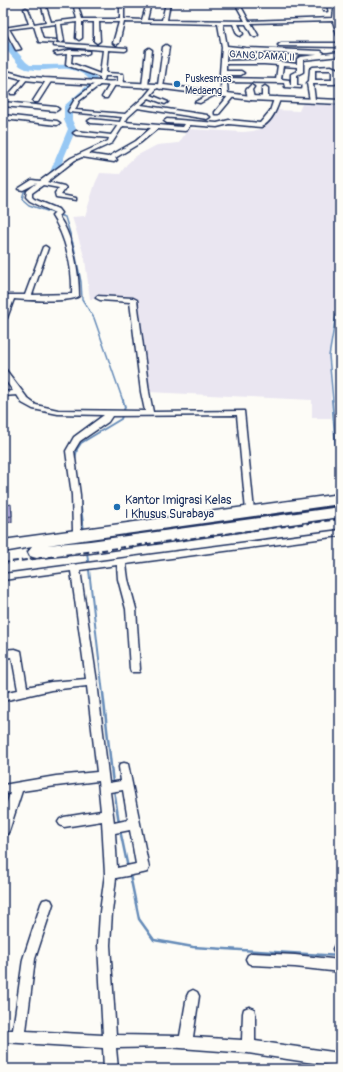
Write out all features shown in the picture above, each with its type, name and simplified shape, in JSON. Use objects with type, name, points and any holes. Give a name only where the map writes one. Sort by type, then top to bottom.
[{"type":"highway","points":[[82,540],[338,506]]},
{"type":"highway","points":[[82,540],[338,506]]},
{"type":"highway","points":[[3,556],[42,547],[250,511],[338,506]]},
{"type":"highway","points":[[3,546],[42,547]]},
{"type":"street","points":[[76,3],[80,20],[79,38]]},
{"type":"street","points":[[116,43],[122,20],[122,3]]},
{"type":"street","points":[[144,21],[149,3]]},
{"type":"street","points":[[164,22],[168,3]]},
{"type":"street","points":[[237,3],[255,35]]},
{"type":"street","points":[[323,3],[325,10]]},
{"type":"street","points":[[337,3],[336,27],[340,34]]},
{"type":"street","points":[[43,4],[49,23]]},
{"type":"street","points":[[26,9],[41,41],[55,43],[86,58],[98,80]]},
{"type":"street","points":[[18,49],[5,28],[18,24],[34,25],[80,20],[235,23],[337,19]]},
{"type":"street","points":[[96,20],[96,41]]},
{"type":"street","points":[[58,22],[61,41]]},
{"type":"street","points":[[217,113],[228,96],[223,73],[225,47],[220,23]]},
{"type":"street","points":[[235,23],[240,34]]},
{"type":"street","points":[[270,45],[340,45]]},
{"type":"street","points":[[3,318],[7,297],[65,298],[74,297],[76,295],[71,261],[64,231],[56,210],[34,201],[29,197],[29,192],[81,155],[105,144],[113,137],[126,116],[158,86],[166,47]]},
{"type":"street","points":[[225,47],[246,50],[321,52]]},
{"type":"street","points":[[106,49],[98,80],[75,103],[71,111],[126,116]]},
{"type":"street","points":[[70,52],[68,64],[106,49],[125,49]]},
{"type":"street","points":[[145,86],[149,50]]},
{"type":"street","points":[[57,53],[70,52],[86,58]]},
{"type":"street","points":[[224,80],[278,80],[287,81],[287,86],[297,87],[294,74],[300,72],[300,59],[340,54]]},
{"type":"street","name":"GANG DAMAI II","points":[[223,63],[258,65],[281,64],[299,66]]},
{"type":"street","points":[[278,80],[281,64]]},
{"type":"street","points":[[312,82],[335,82],[335,69],[313,69],[312,82],[309,85],[312,100]]},
{"type":"street","points":[[4,72],[25,78],[49,80],[98,80],[113,84],[158,86],[228,96],[340,102]]},
{"type":"street","points":[[223,73],[241,73]]},
{"type":"street","points":[[13,93],[25,78]]},
{"type":"street","points":[[36,100],[49,80]]},
{"type":"street","points":[[80,92],[98,80]]},
{"type":"street","points":[[105,97],[113,84]]},
{"type":"street","points":[[251,88],[249,90],[251,98]]},
{"type":"street","points":[[264,98],[265,88]]},
{"type":"street","points":[[198,102],[214,94]]},
{"type":"street","points":[[148,96],[165,102]]},
{"type":"street","points":[[168,121],[189,122],[218,127],[230,122],[262,124],[273,110],[277,99]]},
{"type":"street","points":[[3,104],[56,109]]},
{"type":"street","points":[[136,106],[207,117]]},
{"type":"street","points":[[37,121],[46,108]]},
{"type":"street","points":[[3,117],[57,123]]},
{"type":"street","points":[[91,123],[184,129],[189,122]]},
{"type":"street","points":[[108,160],[138,142],[155,128]]},
{"type":"street","points":[[76,133],[113,137]]},
{"type":"street","points":[[81,155],[91,158],[118,161]]},
{"type":"street","points":[[21,189],[32,181],[63,188],[58,193],[58,196],[74,199]]},
{"type":"street","points":[[28,298],[45,248]]},
{"type":"street","points":[[100,298],[133,300],[145,392],[150,414]]},
{"type":"street","points":[[3,372],[18,393],[33,407],[58,412],[130,414],[241,413],[250,511]]},
{"type":"street","points":[[3,394],[18,393]]},
{"type":"street","points":[[82,540],[70,451],[77,440],[113,413]]},
{"type":"street","points":[[3,577],[339,533]]},
{"type":"street","points":[[121,562],[123,579],[131,609],[136,669]]},
{"type":"street","points":[[82,566],[92,682],[103,776]]},
{"type":"street","points":[[3,654],[17,654],[22,692]]},
{"type":"street","points":[[3,697],[51,686],[92,682]]},
{"type":"street","points":[[108,815],[116,786],[124,767]]},
{"type":"street","points":[[3,790],[17,789],[56,781],[103,776],[116,786],[122,826],[143,868],[111,874]]},
{"type":"street","points":[[3,831],[17,789]]},
{"type":"street","points":[[64,822],[108,815],[122,826]]},
{"type":"street","points":[[111,1069],[108,1042],[104,945],[106,912],[111,874],[122,826]]},
{"type":"street","points":[[19,1037],[29,959],[47,904]]},
{"type":"street","points":[[252,959],[295,961],[340,966]]},
{"type":"street","points":[[186,1042],[193,996]]},
{"type":"street","points":[[248,1047],[249,1013]]},
{"type":"street","points":[[3,1036],[108,1042],[186,1042],[248,1047],[338,1061]]},
{"type":"shaded area","points":[[302,104],[337,105],[337,115],[340,115],[340,296],[336,297],[330,346],[331,418],[312,418],[312,400],[148,392],[135,300],[90,299],[85,259],[72,217],[85,216],[100,173],[120,174],[127,164],[136,156],[157,145],[179,143],[188,129],[243,132],[253,131],[264,128],[276,110],[299,111]]},
{"type":"building","points":[[11,504],[12,516],[3,517],[3,506]]},
{"type":"waterway","points":[[3,41],[23,64],[29,67],[72,67],[87,73],[94,80],[92,85],[68,106],[68,120],[72,129],[54,172]]},
{"type":"waterway","points":[[38,183],[24,192],[22,199],[29,205],[65,217],[74,247],[81,282],[82,299],[94,318],[123,401]]},
{"type":"waterway","points":[[333,401],[329,356],[340,291]]},
{"type":"waterway","points":[[75,460],[77,449],[81,443],[121,419],[125,407],[123,400]]},
{"type":"waterway","points":[[332,400],[340,497]]},
{"type":"waterway","points":[[80,500],[84,531]]},
{"type":"waterway","points":[[87,552],[103,694]]},
{"type":"waterway","points":[[103,693],[113,784]]},
{"type":"waterway","points":[[114,790],[119,823]]},
{"type":"waterway","points":[[120,830],[128,868]]},
{"type":"waterway","points":[[130,875],[139,919],[154,940],[193,947],[340,956]]},
{"type":"railway","points":[[3,563],[340,519]]},
{"type":"place","name":"Puskesmas Medaeng","points":[[177,84]]},
{"type":"place","name":"Kantor Imigrasi Kelas I Khusus Surabaya","points":[[117,507]]}]
